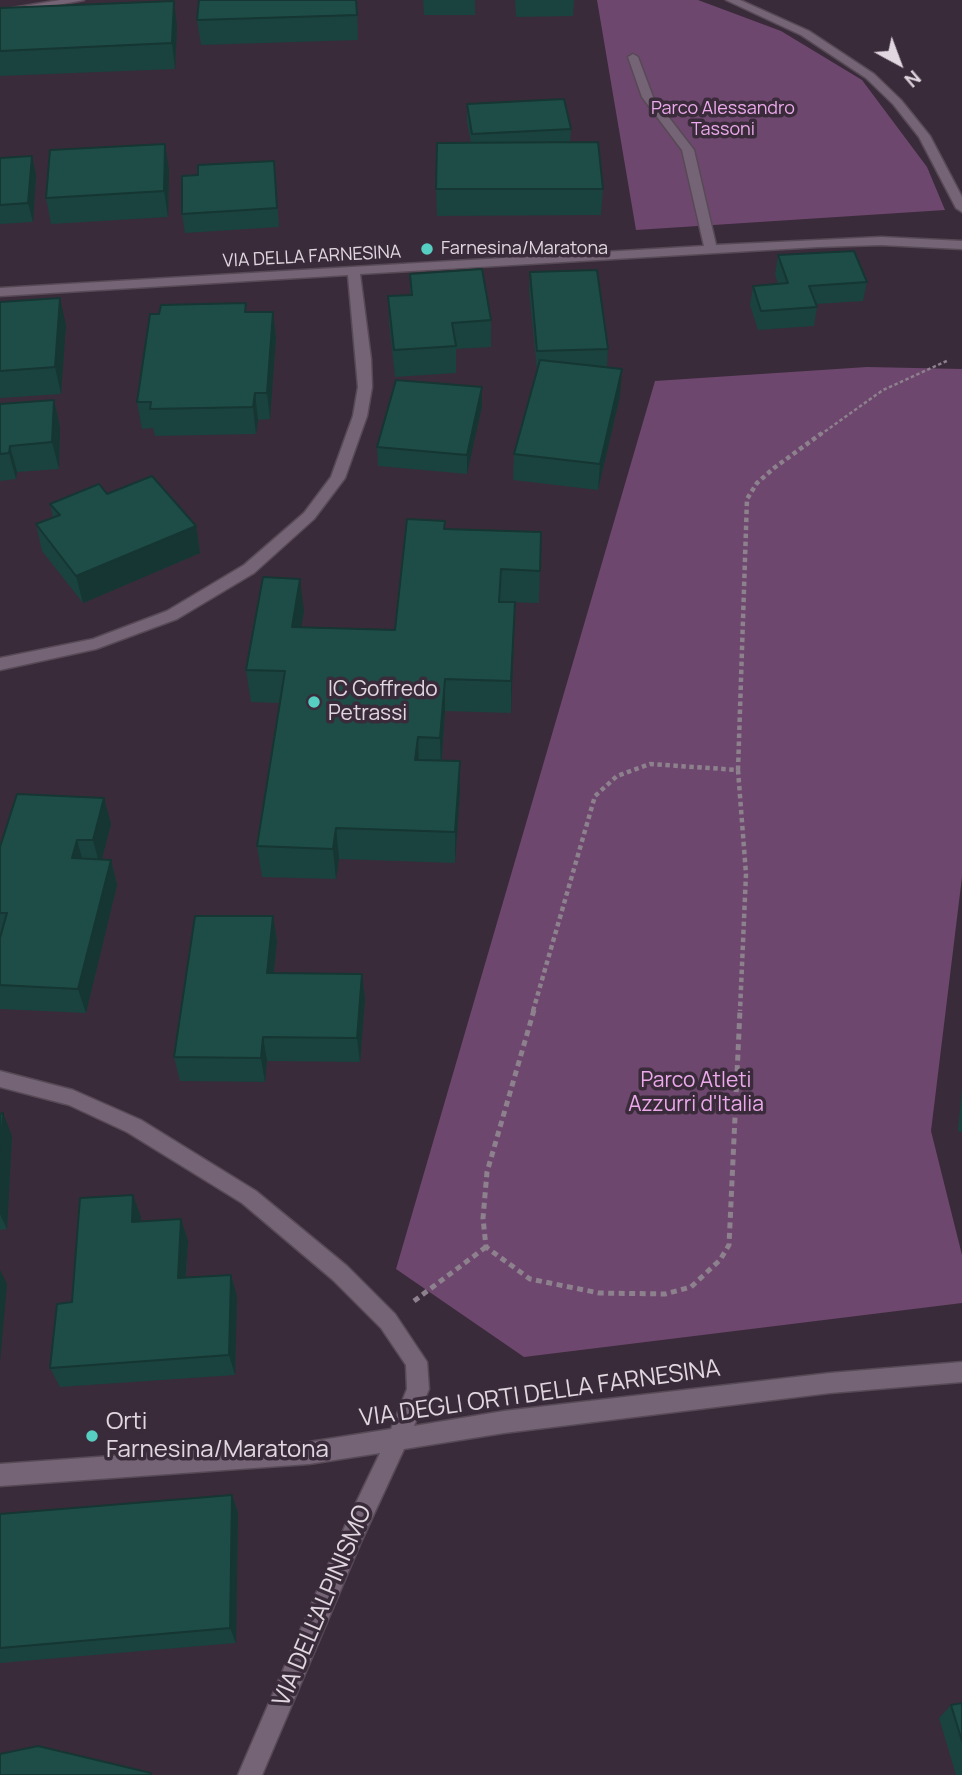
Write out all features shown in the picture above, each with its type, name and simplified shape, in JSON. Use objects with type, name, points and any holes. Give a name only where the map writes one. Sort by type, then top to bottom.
[{"type":"street","points":[[0,13],[79,0]]},
{"type":"street","points":[[731,0],[804,33],[870,76],[897,102],[924,136],[938,158],[962,208]]},
{"type":"street","points":[[634,57],[648,97],[688,150],[711,251]]},
{"type":"street","name":"VIA DELLA FARNESINA","points":[[0,292],[871,241],[962,245]]},
{"type":"street","points":[[0,664],[96,644],[172,615],[249,569],[315,510],[338,478],[345,462],[365,387],[354,273]]},
{"type":"street","name":"VIA DELL'ALPINISMO","points":[[0,1079],[73,1098],[92,1106],[134,1126],[216,1175],[306,1243],[388,1321],[416,1362],[419,1374],[418,1389],[250,1775]]},
{"type":"street","name":"VIA DEGLI ORTI DELLA FARNESINA","points":[[0,1475],[309,1453],[398,1438],[803,1386],[962,1372]]},
{"type":"path","points":[[738,770],[650,764],[617,776],[595,796],[487,1172],[483,1219],[486,1247],[530,1279],[598,1293],[665,1294],[691,1287],[720,1261],[729,1245],[746,874],[738,770],[744,520],[747,499],[757,483],[774,468],[884,390],[949,360]]},
{"type":"path","points":[[388,1321],[486,1247]]},
{"type":"green space","name":"Parco Alessandro Tassoni","points":[[597,0],[698,0],[781,31],[862,80],[927,167],[945,210],[636,230]]},
{"type":"green space","name":"Parco Atleti Azzurri d'Italia","points":[[867,367],[962,369],[962,877],[931,1131],[962,1255],[962,1303],[524,1357],[396,1269],[655,381]]},
{"type":"building","points":[[199,0],[356,0],[357,15],[197,20]]},
{"type":"building","points":[[174,1],[172,43],[0,51],[0,8]]},
{"type":"building","points":[[564,99],[571,129],[472,134],[467,104]]},
{"type":"building","points":[[598,142],[603,189],[436,189],[437,143]]},
{"type":"building","points":[[165,144],[164,191],[46,198],[50,150]]},
{"type":"building","points":[[32,156],[28,203],[0,205],[0,158]]},
{"type":"building","points":[[274,161],[277,208],[182,214],[182,176],[198,175],[198,165]]},
{"type":"building","points":[[854,251],[867,282],[809,286],[817,307],[761,311],[753,286],[788,283],[778,255]]},
{"type":"building","points":[[482,269],[491,320],[452,323],[456,346],[394,350],[388,296],[412,295],[410,274]]},
{"type":"building","points":[[597,270],[608,349],[537,351],[530,272]]},
{"type":"building","points":[[60,298],[55,367],[0,371],[0,302]]},
{"type":"building","points":[[246,303],[245,312],[273,312],[267,393],[255,393],[253,407],[150,409],[151,402],[137,402],[150,314],[159,314],[161,305]]},
{"type":"building","points":[[540,360],[622,369],[600,464],[514,454]]},
{"type":"building","points":[[396,380],[482,387],[467,455],[377,447]]},
{"type":"building","points":[[54,400],[52,442],[10,446],[9,453],[0,454],[0,404]]},
{"type":"building","points":[[152,476],[196,526],[76,576],[36,524],[60,515],[50,504],[99,484],[107,494]]},
{"type":"building","points":[[407,519],[445,521],[444,529],[541,532],[540,571],[501,569],[499,602],[515,602],[511,681],[445,679],[440,738],[418,737],[415,760],[460,761],[455,832],[336,828],[333,849],[257,846],[285,671],[246,670],[263,577],[300,579],[292,627],[395,630]]},
{"type":"building","points":[[17,794],[104,798],[93,840],[77,840],[72,858],[111,860],[78,989],[0,985],[0,938],[7,913],[0,913],[0,847]]},
{"type":"building","points":[[195,916],[273,916],[267,973],[362,974],[357,1038],[263,1037],[261,1058],[174,1057]]},
{"type":"building","points":[[3,1113],[0,1157],[0,1114]]},
{"type":"building","points":[[133,1195],[132,1222],[181,1219],[178,1278],[231,1275],[229,1355],[50,1368],[57,1304],[72,1302],[80,1198]]},
{"type":"building","points":[[232,1495],[230,1628],[0,1648],[0,1514]]},
{"type":"building","points":[[962,1703],[962,1741],[951,1705]]},
{"type":"building","points":[[38,1746],[151,1773],[0,1775],[0,1754]]},
{"type":"place","name":"Farnesina/Maratona","points":[[427,249]]},
{"type":"place","name":"IC Goffredo Petrassi","points":[[314,702]]},
{"type":"place","name":"Orti Farnesina/Maratona","points":[[92,1436]]}]
